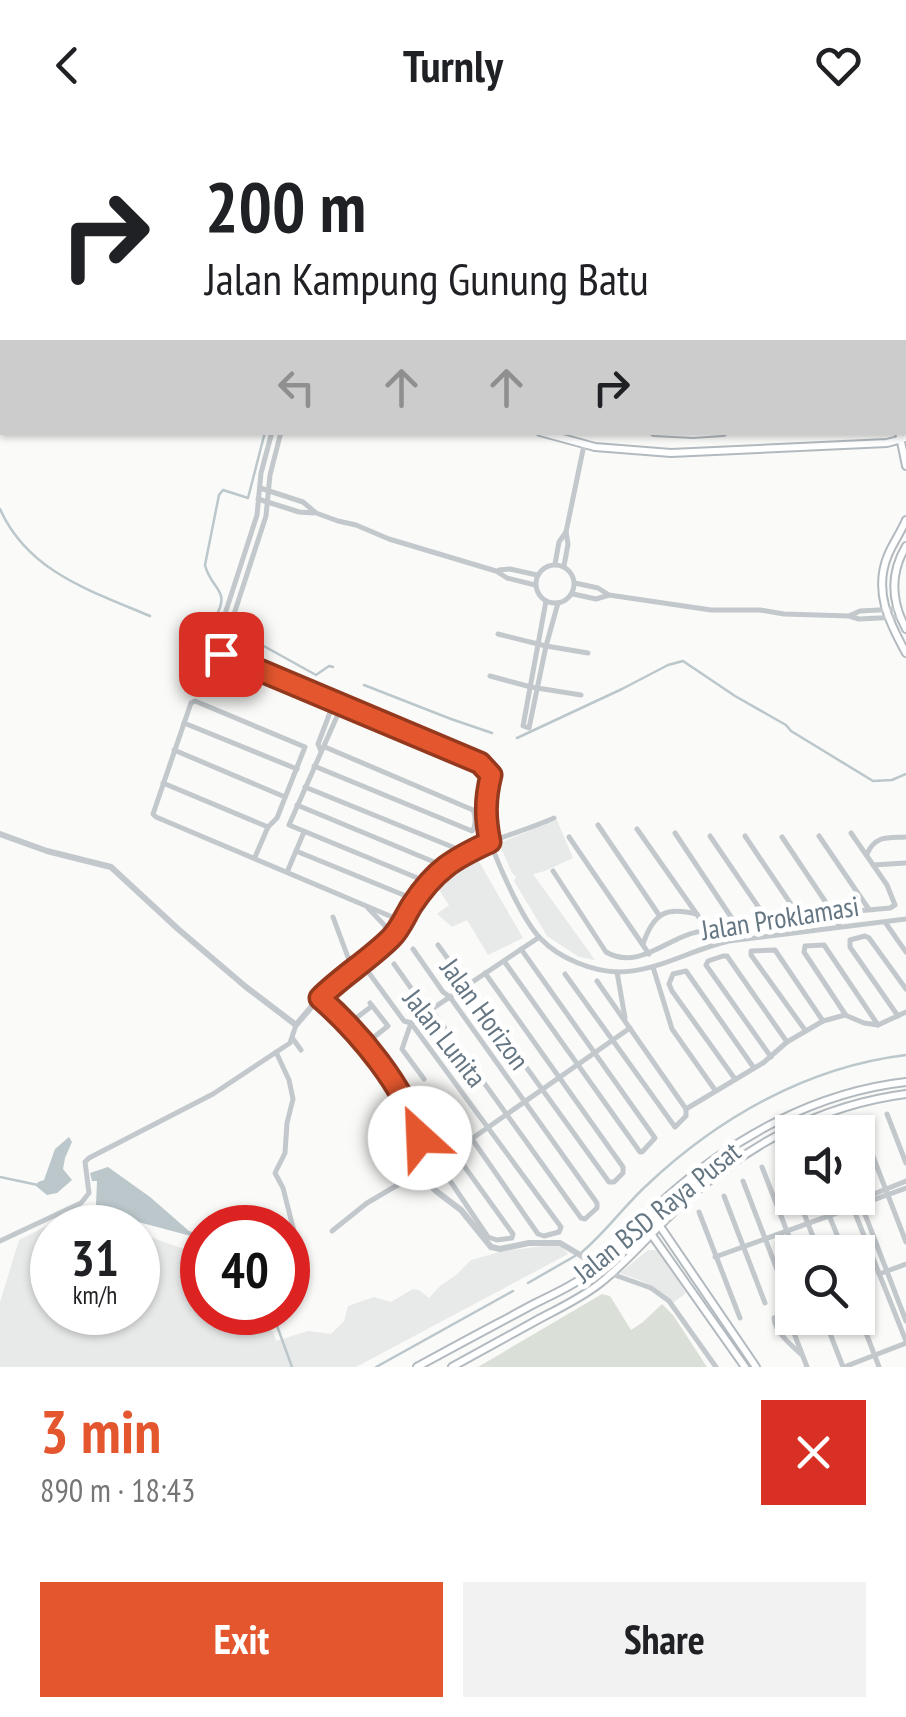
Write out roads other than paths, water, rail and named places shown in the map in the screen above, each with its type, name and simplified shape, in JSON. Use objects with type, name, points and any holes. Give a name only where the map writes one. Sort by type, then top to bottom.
[{"type":"main road","points":[[550,435],[584,445],[671,454],[886,443],[902,436],[906,466]]},
{"type":"main road","points":[[671,454],[677,447],[674,435]]},
{"type":"main road","points":[[693,435],[690,442],[695,452]]},
{"type":"main road","points":[[906,522],[886,562],[882,584],[887,615],[906,653]]},
{"type":"main road","points":[[905,550],[898,561],[894,584],[906,629]]},
{"type":"main road","name":"Jalan BSD Raya Pusat","points":[[417,1367],[580,1279],[714,1159],[757,1132],[849,1093],[906,1082]]},
{"type":"main road","name":"Jalan BSD Raya Pusat","points":[[452,1367],[584,1295],[612,1274],[703,1185],[740,1158],[782,1133],[850,1105],[906,1094]]},
{"type":"main road","points":[[651,1212],[756,1367]]},
{"type":"main road","points":[[642,1221],[745,1367]]},
{"type":"street","points":[[213,651],[257,514],[271,435]]},
{"type":"street","points":[[221,654],[266,516],[281,435]]},
{"type":"street","points":[[564,566],[566,532],[584,445]]},
{"type":"street","points":[[260,488],[303,502],[316,513]]},
{"type":"street","points":[[258,499],[299,512],[316,513],[536,585]]},
{"type":"street","points":[[555,564],[559,542],[566,532]]},
{"type":"street","points":[[558,603],[546,601],[538,593],[537,576],[544,567],[564,566],[572,574],[572,594]]},
{"type":"street","points":[[496,571],[510,569],[537,576]]},
{"type":"street","points":[[574,583],[609,594],[711,610],[849,616],[859,620],[899,614]]},
{"type":"street","points":[[526,727],[543,645],[558,603],[572,594],[596,599],[609,594]]},
{"type":"street","points":[[543,645],[546,601]]},
{"type":"street","points":[[498,634],[588,653]]},
{"type":"street","points":[[198,644],[342,705],[289,824],[420,879],[422,884],[411,898],[296,851]]},
{"type":"street","points":[[490,676],[580,695]]},
{"type":"street","points":[[255,858],[268,827],[277,818],[305,748],[193,702],[153,814],[287,872],[398,918]]},
{"type":"street","points":[[297,769],[313,768],[472,832],[473,810],[323,749],[318,744],[334,702]]},
{"type":"street","name":"Jalan Proklamasi","points":[[342,705],[488,769],[491,775],[485,819],[490,842],[514,896],[539,938],[560,955],[586,966],[617,972],[652,968],[729,941],[906,919]]},
{"type":"street","points":[[184,722],[297,769],[309,778]]},
{"type":"street","points":[[174,750],[285,797]]},
{"type":"street","points":[[163,783],[268,827]]},
{"type":"street","points":[[297,805],[438,864],[455,853],[455,848],[305,787]]},
{"type":"street","points":[[0,1240],[81,1204],[89,1192],[84,1162],[89,1158],[192,1106],[293,1039],[296,1025],[320,998],[397,931],[442,868],[463,854],[554,818]]},
{"type":"street","points":[[598,825],[659,916]]},
{"type":"street","points":[[637,829],[708,930]]},
{"type":"street","points":[[287,872],[304,832]]},
{"type":"street","points":[[553,871],[606,952],[619,958],[649,954],[682,936],[731,927],[733,920],[676,833]]},
{"type":"street","points":[[710,836],[768,921],[895,905],[887,885],[850,833]]},
{"type":"street","points":[[0,834],[111,867],[178,929],[296,1025]]},
{"type":"street","points":[[745,836],[802,919]]},
{"type":"street","points":[[819,836],[869,909]]},
{"type":"street","points":[[569,837],[649,954]]},
{"type":"street","points":[[782,837],[832,912],[836,928]]},
{"type":"street","points":[[866,855],[877,840],[906,837]]},
{"type":"street","points":[[873,865],[904,862]]},
{"type":"street","points":[[365,904],[390,931]]},
{"type":"street","points":[[643,944],[659,916],[670,911],[696,914]]},
{"type":"street","points":[[334,917],[352,968]]},
{"type":"street","points":[[886,922],[906,952]]},
{"type":"street","points":[[898,1016],[848,942],[867,936],[906,989]]},
{"type":"street","points":[[424,1079],[402,1048],[411,1024],[539,938]]},
{"type":"street","points":[[438,945],[609,1182],[614,1182],[623,1173],[623,1167],[485,974]]},
{"type":"street","points":[[878,1024],[826,947],[805,946],[804,952],[845,1015],[878,1024],[906,1012]]},
{"type":"street","name":"Jalan Horizon","points":[[413,949],[597,1203],[585,1219],[508,1114]]},
{"type":"street","points":[[504,961],[640,1152],[655,1138],[521,950]]},
{"type":"street","points":[[805,1030],[751,955],[752,950],[775,950],[823,1021]]},
{"type":"street","points":[[772,1057],[706,964],[710,960],[724,955],[728,958],[787,1042]]},
{"type":"street","points":[[394,964],[508,1114]]},
{"type":"street","points":[[652,968],[672,1028],[715,1090]]},
{"type":"street","points":[[735,1079],[672,991],[669,979],[682,970],[754,1068]]},
{"type":"street","points":[[617,972],[628,1025]]},
{"type":"street","name":"Jalan Lunita","points":[[369,973],[489,1127],[562,1230],[538,1234],[472,1139]]},
{"type":"street","points":[[566,974],[673,1126],[677,1126],[687,1114],[686,1109],[597,981]]},
{"type":"street","points":[[320,998],[364,1045],[410,1112],[420,1138],[418,1172],[436,1191],[454,1202],[491,1247],[552,1242],[612,1274],[650,1288],[669,1300],[716,1367]]},
{"type":"street","points":[[347,1025],[371,1004],[388,1026],[364,1045]]},
{"type":"street","points":[[686,1109],[772,1057],[805,1030],[845,1015]]},
{"type":"street","points":[[454,1152],[512,1234],[510,1239],[488,1237],[440,1169],[440,1161],[613,1040],[628,1025]]},
{"type":"street","points":[[293,1039],[301,1050]]},
{"type":"street","points":[[276,1052],[293,1100],[284,1154],[275,1172],[287,1205]]},
{"type":"street","points":[[887,1114],[906,1163]]},
{"type":"street","points":[[387,1152],[420,1138]]},
{"type":"street","points":[[875,1161],[906,1242]]},
{"type":"street","points":[[762,1167],[788,1235]]},
{"type":"street","points":[[332,1231],[367,1203],[418,1172]]},
{"type":"street","points":[[743,1181],[775,1265]]},
{"type":"street","points":[[875,1195],[906,1184]]},
{"type":"street","points":[[724,1196],[765,1304]]},
{"type":"street","points":[[699,1212],[740,1318]]},
{"type":"street","points":[[805,1215],[813,1235]]},
{"type":"street","points":[[716,1257],[829,1215],[837,1235]]},
{"type":"street","points":[[831,1335],[843,1367],[906,1342],[860,1215]]},
{"type":"street","points":[[883,1273],[906,1264]]},
{"type":"street","points":[[883,1273],[906,1321]]},
{"type":"street","points":[[802,1355],[785,1339],[774,1318],[787,1314],[807,1367]]},
{"type":"street","points":[[867,1335],[878,1367]]},
{"type":"waterway","points":[[264,435],[248,498],[223,490],[219,495],[205,565],[221,595],[217,620],[316,675],[333,667]]},
{"type":"waterway","points":[[0,509],[12,531],[44,564],[84,588],[150,616]]},
{"type":"waterway","points":[[517,738],[683,661],[873,781],[906,774]]},
{"type":"waterway","points":[[364,685],[492,733]]},
{"type":"waterway","points":[[582,1252],[674,1161],[734,1118],[766,1099],[834,1071],[906,1055]]},
{"type":"waterway","points":[[0,1177],[38,1185]]},
{"type":"waterway","points":[[528,1283],[575,1256]]},
{"type":"waterway","points":[[376,1367],[513,1291]]},
{"type":"waterway","points":[[280,1335],[292,1367]]}]
